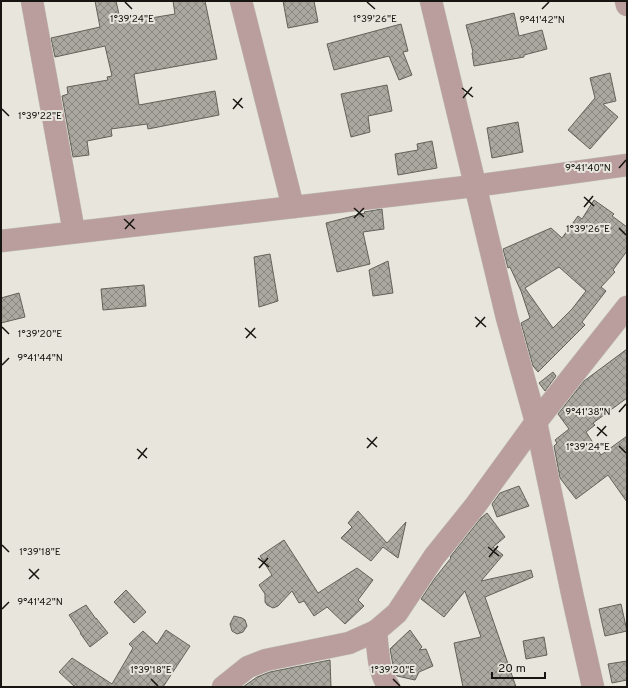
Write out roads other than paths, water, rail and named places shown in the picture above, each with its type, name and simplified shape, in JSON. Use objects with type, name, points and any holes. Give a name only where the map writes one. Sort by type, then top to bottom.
[{"type":"street","points":[[32,1],[74,232]]},
{"type":"street","points":[[241,1],[293,207]]},
{"type":"street","points":[[431,1],[474,186],[507,318],[536,422],[593,687]]},
{"type":"street","points":[[626,1],[627,5]]},
{"type":"street","points":[[1,241],[474,186],[627,165]]},
{"type":"street","points":[[223,687],[248,667],[266,660],[349,643],[376,632],[397,613],[434,557],[475,506],[536,422],[627,307]]},
{"type":"street","points":[[376,632],[379,658],[384,680],[389,687]]}]
